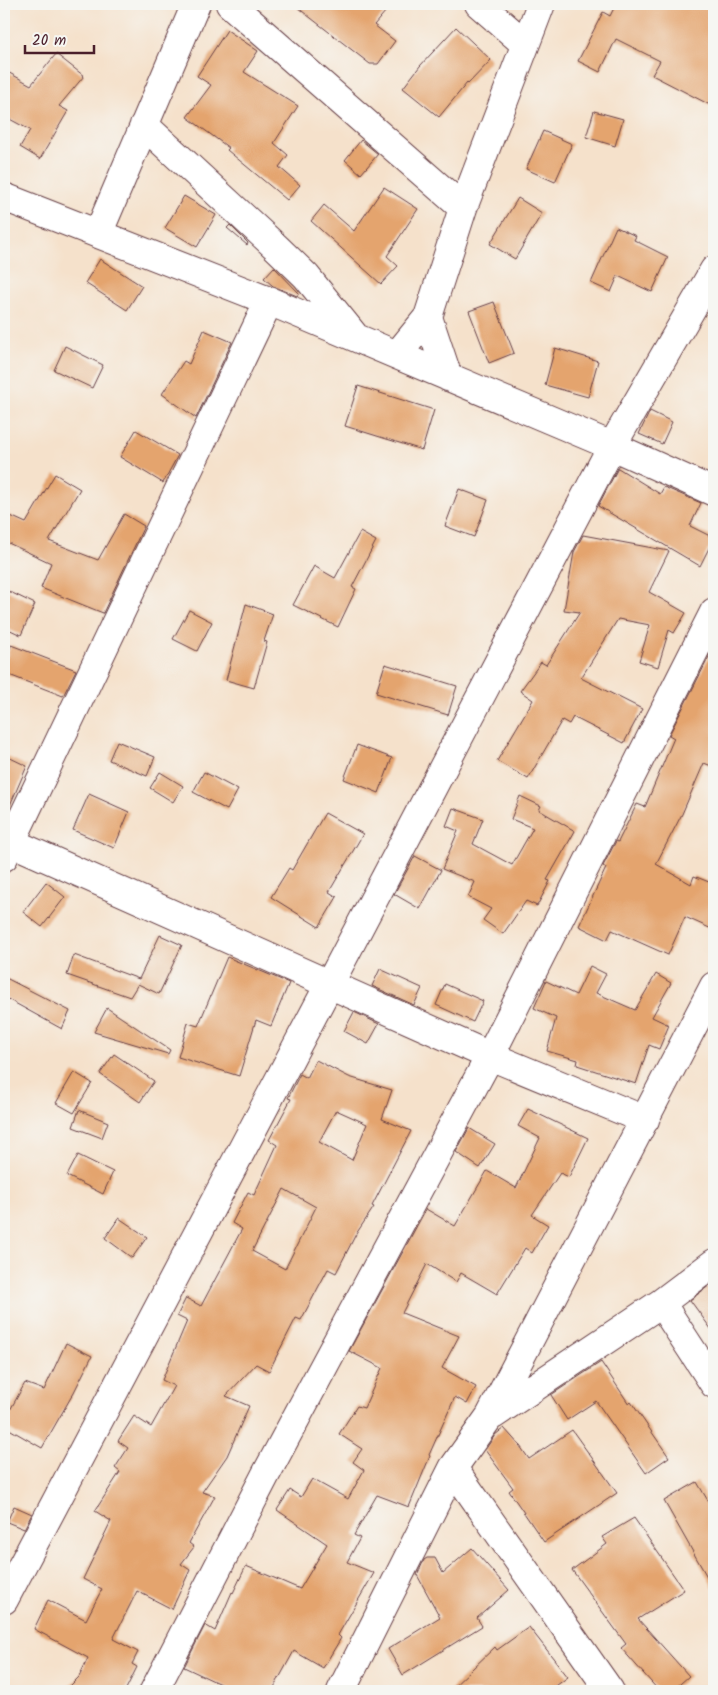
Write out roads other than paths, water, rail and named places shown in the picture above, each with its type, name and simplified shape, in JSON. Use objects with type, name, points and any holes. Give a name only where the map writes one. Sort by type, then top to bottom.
[{"type":"street","points":[[98,234],[196,4]]},
{"type":"street","points":[[230,4],[463,208]]},
{"type":"street","points":[[479,4],[525,44]]},
{"type":"street","points":[[397,355],[428,318],[463,208],[541,4]]},
{"type":"street","points":[[144,125],[306,276],[356,338]]},
{"type":"street","points":[[4,197],[269,301],[612,446],[714,492]]},
{"type":"street","points":[[4,1600],[612,446],[714,270]]},
{"type":"street","points":[[269,301],[6,846],[490,1056],[645,1120]]},
{"type":"street","points":[[428,318],[448,377]]},
{"type":"street","points":[[154,1691],[265,1476],[490,1056],[714,612]]},
{"type":"street","points":[[341,1691],[453,1468],[490,1416],[714,986]]},
{"type":"street","points":[[490,1416],[661,1303],[714,1263]]},
{"type":"street","points":[[661,1303],[714,1384]]},
{"type":"street","points":[[453,1468],[610,1691]]}]
